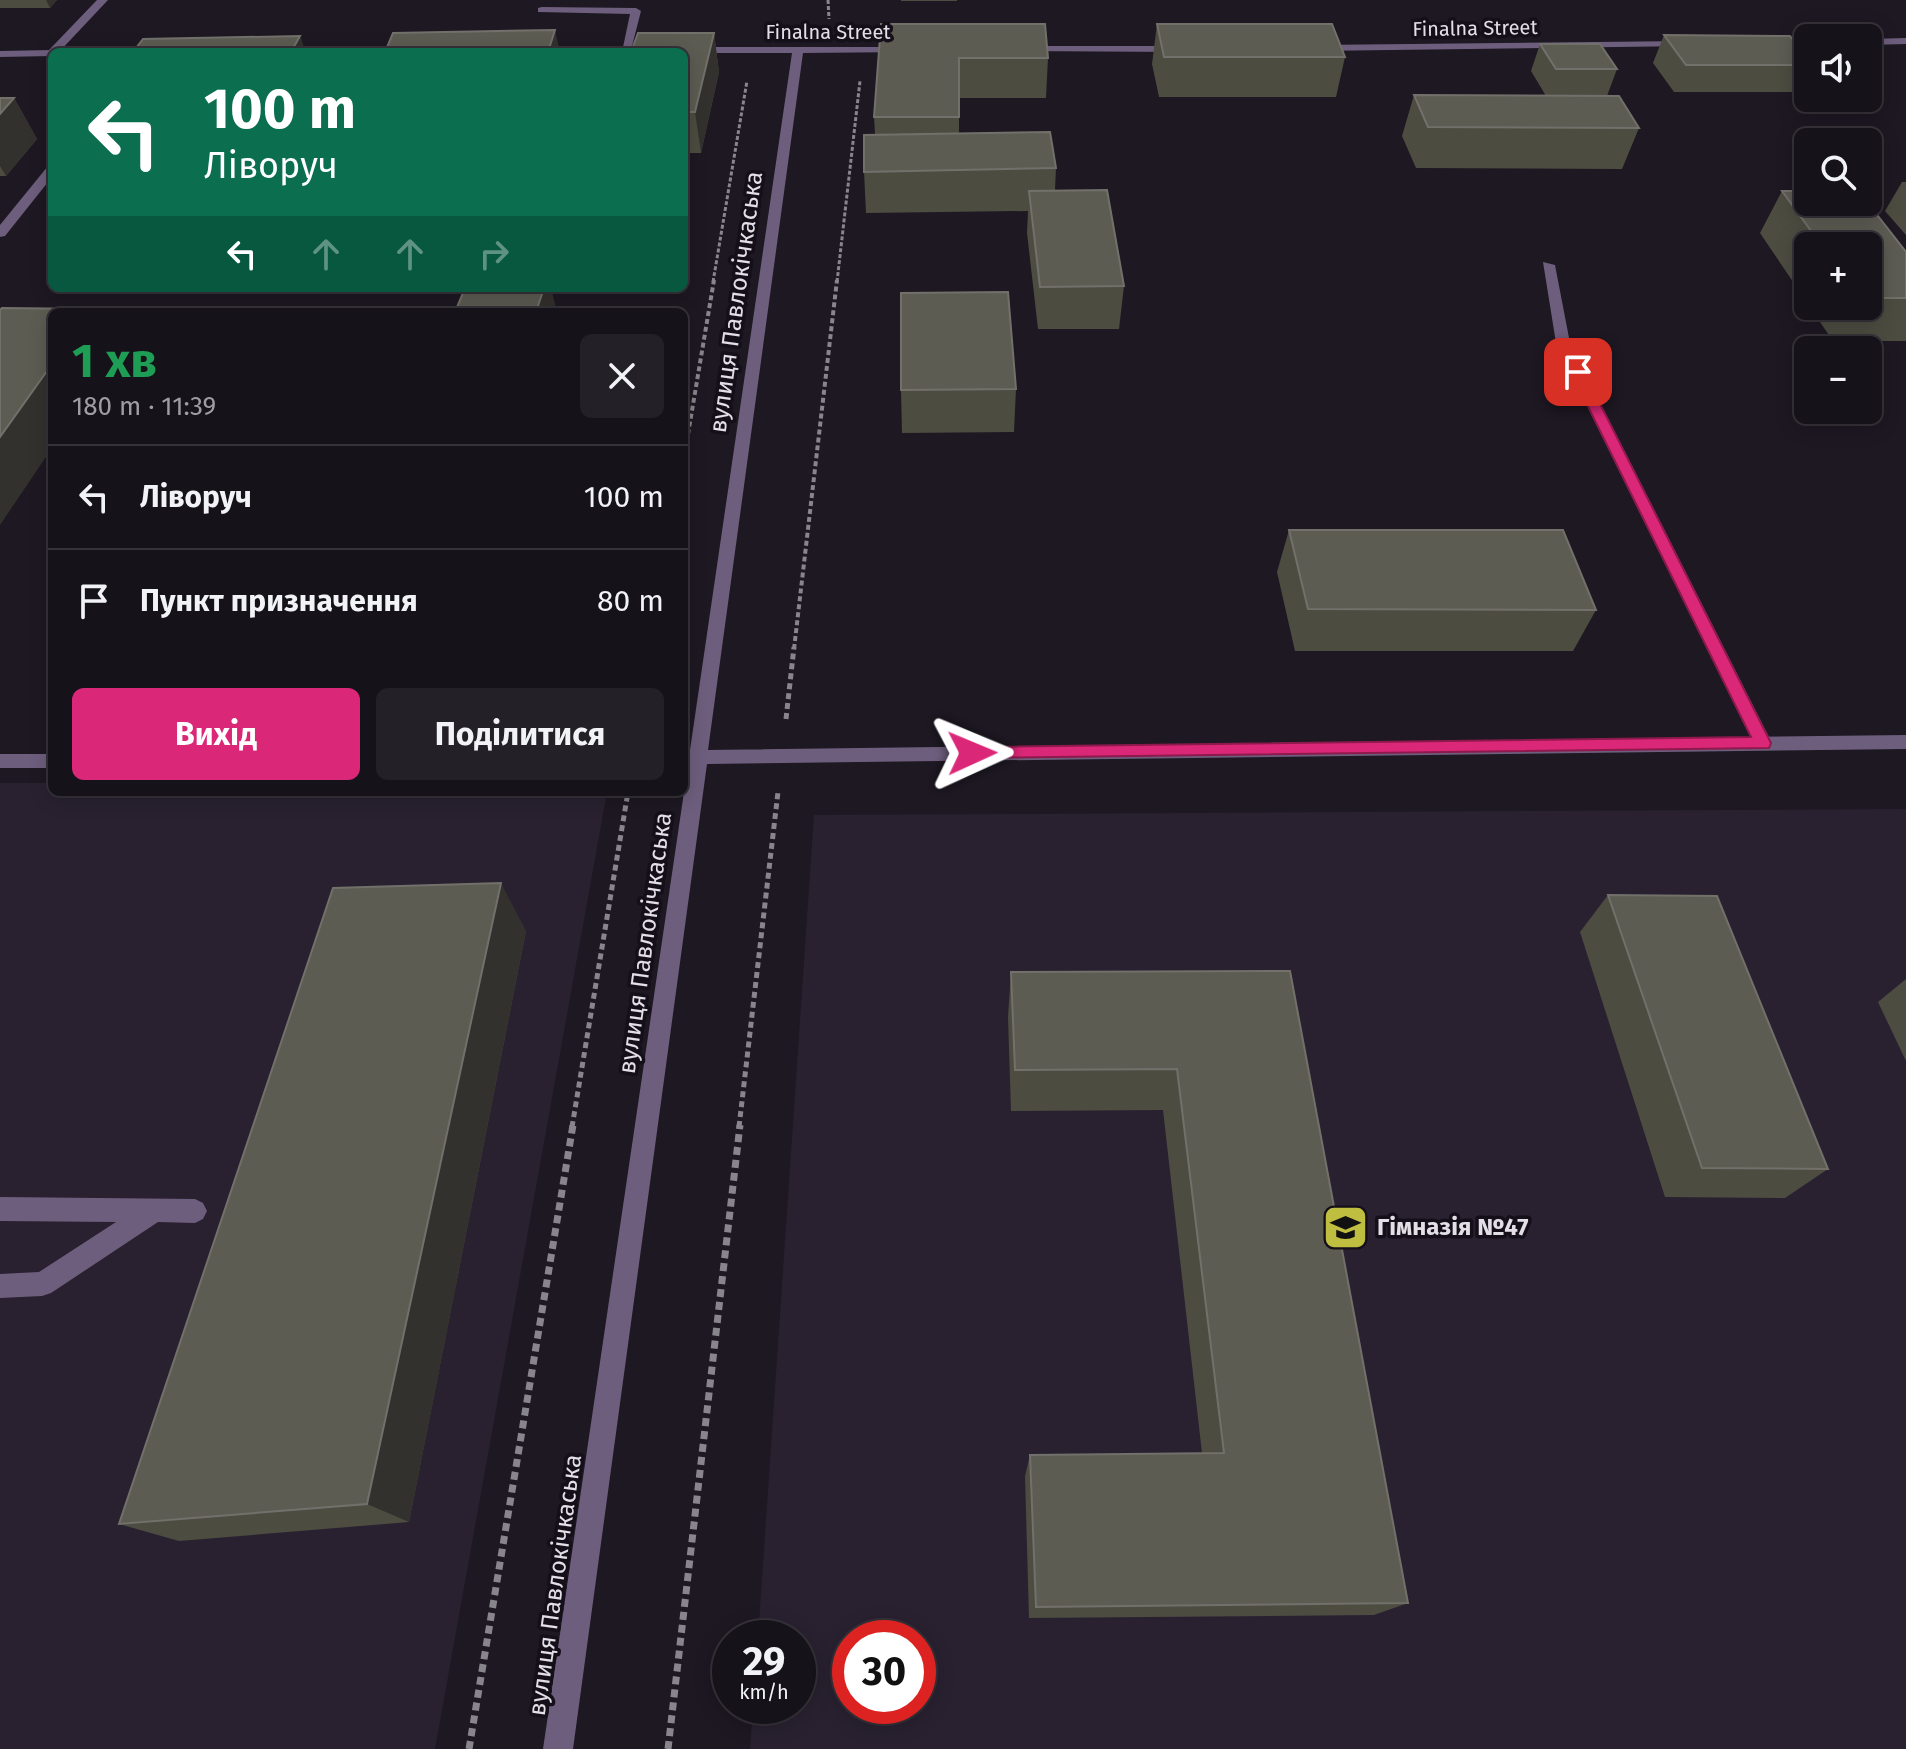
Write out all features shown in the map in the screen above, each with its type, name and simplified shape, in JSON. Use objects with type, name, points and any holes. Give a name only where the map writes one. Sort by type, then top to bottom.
[{"type":"street","points":[[57,48],[103,0]]},
{"type":"street","points":[[542,10],[636,11],[627,48]]},
{"type":"street","points":[[1882,42],[1906,41]]},
{"type":"street","points":[[1761,43],[1794,42]]},
{"type":"street","name":"Finalna Street","points":[[1304,48],[1698,43]]},
{"type":"street","points":[[1003,49],[1196,50]]},
{"type":"street","name":"Finalna Street","points":[[688,50],[925,50]]},
{"type":"street","name":"вулиця Павлокічкаська","points":[[688,779],[798,50]]},
{"type":"street","points":[[0,54],[48,53]]},
{"type":"street","points":[[0,233],[48,174]]},
{"type":"street","points":[[1548,265],[1563,343],[1763,743]]},
{"type":"street","points":[[691,757],[1906,742]]},
{"type":"street","points":[[0,761],[48,761]]},
{"type":"street","name":"вулиця Павлокічкаська","points":[[558,1749],[686,796]]},
{"type":"street","points":[[0,1209],[195,1211]]},
{"type":"street","points":[[0,1286],[42,1284],[154,1211]]},
{"type":"path","points":[[688,434],[752,50]]},
{"type":"path","points":[[668,1749],[863,50]]},
{"type":"path","points":[[469,1749],[627,796]]},
{"type":"shaded area","points":[[0,783],[48,783],[48,796],[606,796],[435,1749],[0,1749]]},
{"type":"shaded area","name":"Гімназія №47","points":[[1906,809],[1906,1749],[750,1749],[752,1724],[816,1724],[816,1620],[759,1620],[814,815]]},
{"type":"building","points":[[881,24],[1045,24],[1048,58],[959,58],[959,117],[874,117]]},
{"type":"building","points":[[1157,24],[1332,24],[1345,57],[1164,57]]},
{"type":"building","points":[[555,30],[549,48],[387,48],[393,33]]},
{"type":"building","points":[[638,33],[714,33],[695,112],[688,112],[688,48],[632,48]]},
{"type":"building","points":[[1664,35],[1790,36],[1794,41],[1794,65],[1686,65]]},
{"type":"building","points":[[300,36],[293,48],[136,48],[143,39]]},
{"type":"building","points":[[1540,44],[1600,44],[1617,69],[1556,69]]},
{"type":"building","points":[[1414,95],[1619,96],[1639,128],[1428,127]]},
{"type":"building","points":[[0,98],[14,98],[0,114]]},
{"type":"building","points":[[1050,132],[1056,168],[864,172],[864,135]]},
{"type":"building","points":[[1107,190],[1124,286],[1040,287],[1029,191]]},
{"type":"building","points":[[1782,191],[1794,191],[1794,208]]},
{"type":"building","points":[[1800,216],[1878,216],[1906,252],[1906,298],[1882,298],[1882,232],[1812,232]]},
{"type":"building","points":[[463,292],[543,292],[537,308],[457,308]]},
{"type":"building","points":[[1008,292],[1016,389],[901,390],[901,293]]},
{"type":"building","points":[[48,309],[48,370],[0,437],[0,310]]},
{"type":"building","points":[[1289,530],[1563,530],[1596,610],[1308,609]]},
{"type":"building","points":[[501,883],[367,1504],[119,1524],[333,888]]},
{"type":"building","points":[[1608,895],[1717,896],[1828,1169],[1702,1168]]},
{"type":"building","points":[[1290,971],[1408,1603],[1036,1607],[1030,1455],[1224,1453],[1177,1069],[1015,1070],[1011,972]]},
{"type":"place","name":"Гімназія №47","points":[[1346,1227]]},
{"type":"route","points":[[972,753],[1763,743],[1578,372]]}]
